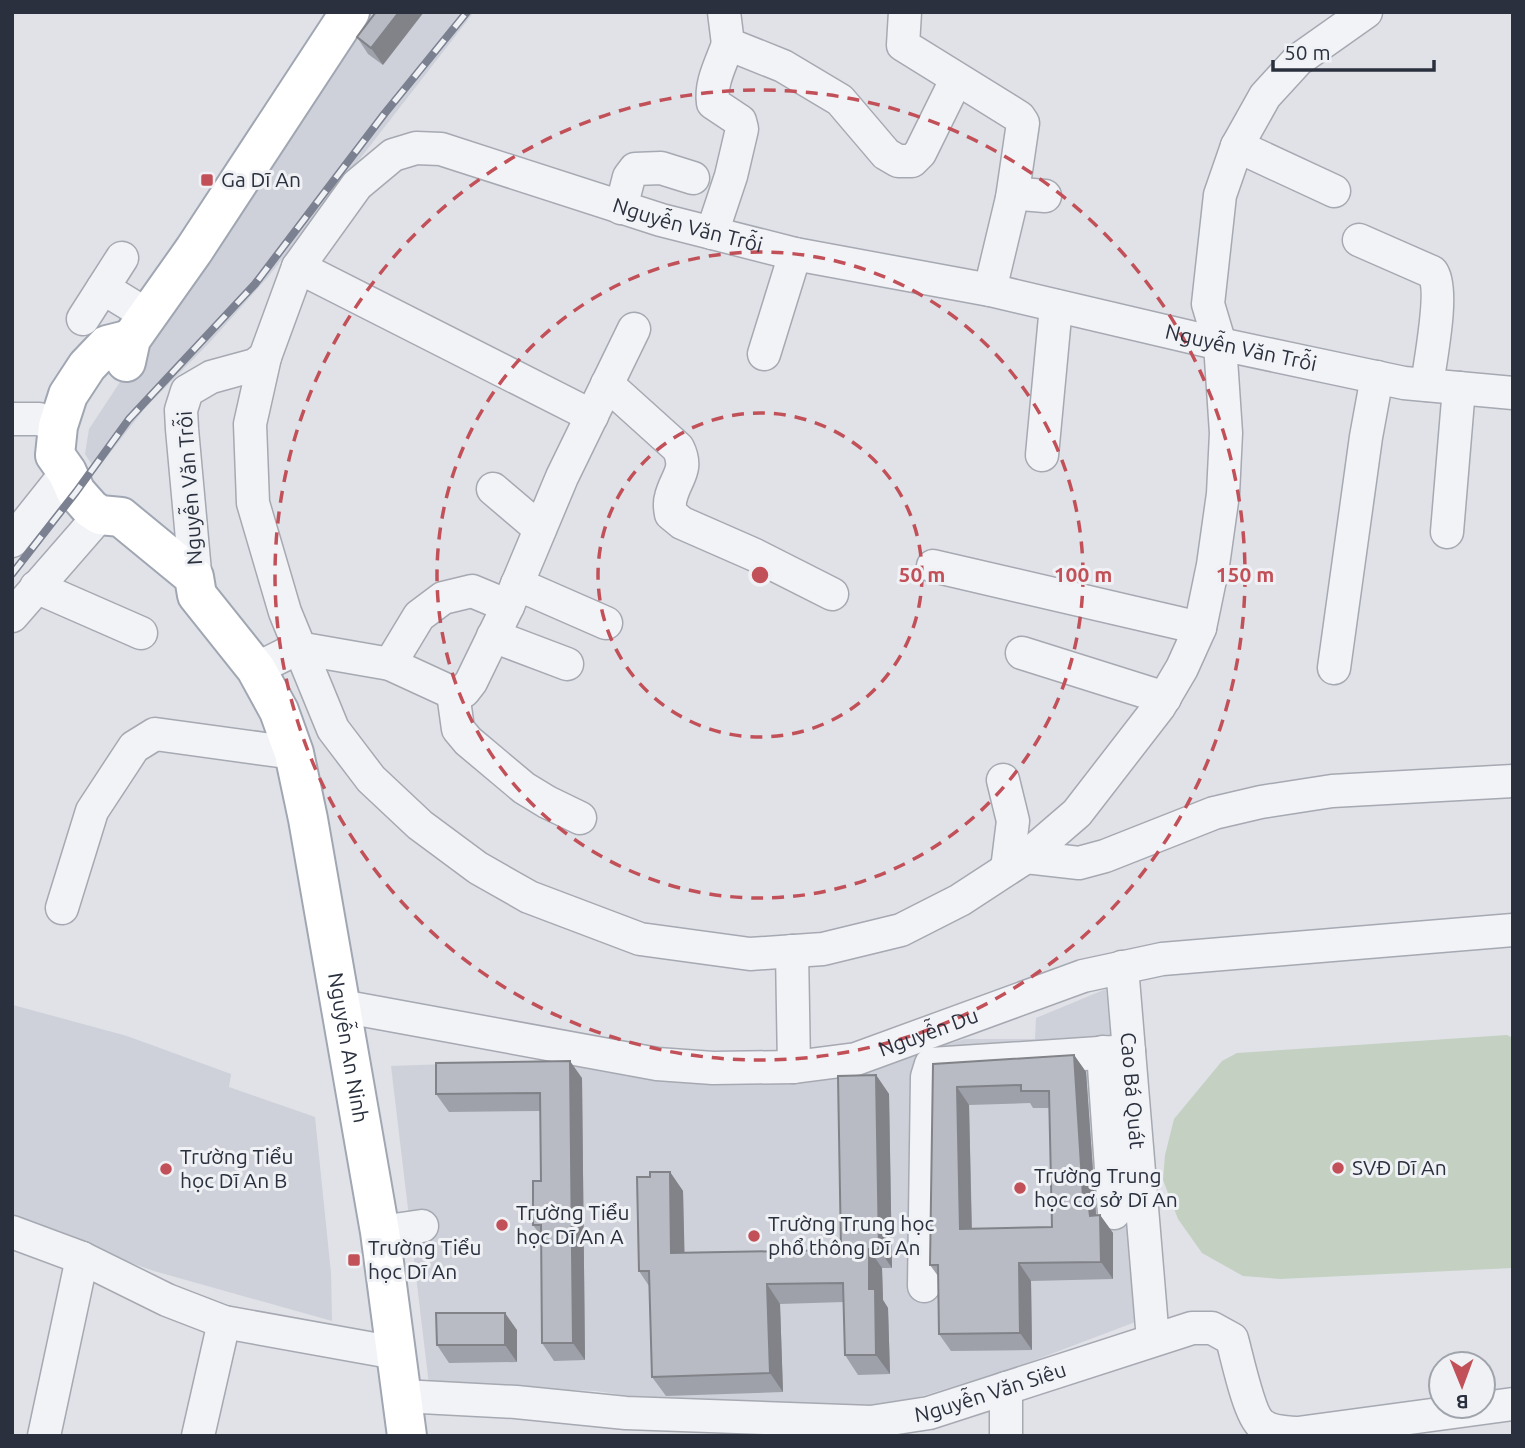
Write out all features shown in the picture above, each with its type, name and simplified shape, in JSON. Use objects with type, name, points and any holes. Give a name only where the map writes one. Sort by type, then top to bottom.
[{"type":"main road","points":[[67,472],[80,455],[82,428],[93,403],[128,360],[139,327],[194,250],[351,12]]},
{"type":"main road","points":[[139,327],[107,345],[87,366],[68,395],[58,426],[55,456],[83,501],[100,516],[106,535],[178,595],[197,595]]},
{"type":"main road","name":"Nguyễn An Ninh","points":[[197,595],[256,670],[279,711],[293,753],[309,819],[380,1231],[407,1436]]},
{"type":"street","points":[[712,233],[732,176],[742,129],[740,121],[712,103],[713,82],[728,44],[724,12]]},
{"type":"street","points":[[265,357],[250,424],[253,503],[271,567],[298,648],[333,729],[371,779],[420,825],[478,868],[529,897],[640,939],[750,954],[823,949],[901,930],[960,901],[1016,863],[1077,813],[1165,698],[1182,668],[1200,628],[1213,565],[1223,494],[1226,432],[1220,344],[1208,304],[1220,195],[1237,146],[1265,96],[1298,60],[1366,12]]},
{"type":"street","points":[[904,21],[903,45],[1019,117],[1023,123],[1012,198],[990,290]]},
{"type":"street","points":[[728,44],[783,66],[841,100],[886,154],[898,161],[912,161],[920,153],[956,80]]},
{"type":"street","points":[[1237,146],[1334,191]]},
{"type":"street","name":"Nguyễn Văn Trỗi","points":[[197,595],[181,410],[187,391],[211,377],[255,365],[265,357],[298,267],[357,185],[393,155],[416,148],[441,149],[621,208],[795,254],[990,290],[1220,344],[1404,383],[1513,393]]},
{"type":"street","points":[[621,208],[629,177],[635,169],[661,168],[693,178]]},
{"type":"street","points":[[1012,198],[1021,194],[1045,196]]},
{"type":"street","points":[[1359,240],[1432,272],[1437,278],[1438,301],[1427,385]]},
{"type":"street","points":[[764,354],[795,254]]},
{"type":"street","points":[[83,319],[122,258]]},
{"type":"street","points":[[298,267],[592,416]]},
{"type":"street","points":[[103,288],[139,327]]},
{"type":"street","points":[[1042,455],[1056,306]]},
{"type":"street","points":[[256,670],[298,648],[390,664],[453,692],[464,691],[493,636],[562,477],[634,329]]},
{"type":"street","points":[[1334,668],[1366,437],[1377,377]]},
{"type":"street","points":[[607,384],[678,448],[683,458],[682,470],[670,499],[671,514],[682,523],[755,555],[832,594]]},
{"type":"street","points":[[1447,532],[1459,388]]},
{"type":"street","points":[[12,419],[39,419],[58,426]]},
{"type":"street","points":[[12,541],[67,472]]},
{"type":"street","points":[[493,489],[540,528]]},
{"type":"street","points":[[12,616],[100,516]]},
{"type":"street","points":[[933,566],[1200,628]]},
{"type":"street","points":[[36,587],[141,633]]},
{"type":"street","points":[[390,664],[419,616],[443,597],[472,591],[512,595],[606,623]]},
{"type":"street","points":[[493,636],[567,664]]},
{"type":"street","points":[[1022,653],[1165,698]]},
{"type":"street","points":[[453,692],[458,729],[468,741],[524,788],[547,803],[580,818]]},
{"type":"street","points":[[62,908],[92,811],[134,747],[155,734],[293,753]]},
{"type":"street","points":[[1003,780],[1013,821],[1016,863]]},
{"type":"street","points":[[1016,863],[1079,863],[1105,856],[1214,813],[1261,802],[1332,791],[1513,781]]},
{"type":"street","name":"Nguyễn Du","points":[[341,1006],[657,1064],[713,1068],[794,1067],[856,1059],[1083,976],[1162,959],[1513,930]]},
{"type":"street","points":[[792,951],[794,1067]]},
{"type":"street","name":"Cao Bá Quát","points":[[1122,967],[1116,1051],[1153,1340]]},
{"type":"street","points":[[924,1286],[927,1077],[931,1064],[1116,1051],[1114,1213]]},
{"type":"street","points":[[380,1231],[422,1227]]},
{"type":"street","points":[[12,1232],[82,1258],[167,1300],[223,1322],[396,1353]]},
{"type":"street","points":[[44,1436],[82,1258]]},
{"type":"street","points":[[198,1436],[223,1322]]},
{"type":"street","name":"Nguyễn Văn Siêu","points":[[402,1396],[516,1402],[756,1427],[871,1422],[929,1413],[1192,1328],[1212,1328],[1232,1339],[1259,1429],[1298,1433],[1467,1423],[1513,1404]]},
{"type":"street","points":[[1006,1388],[1006,1436]]},
{"type":"shaded area","points":[[364,12],[474,12],[268,277],[210,342],[145,408],[96,471],[85,454],[89,429]]},
{"type":"shaded area","points":[[1106,989],[1138,1321],[1022,1365],[916,1398],[847,1411],[682,1404],[596,1391],[429,1385],[391,1066],[558,1060],[771,1081],[841,1077],[965,1039],[1035,1039],[1036,1018]]},
{"type":"shaded area","name":"Trường Tiểu học Dĩ An B","points":[[13,1005],[127,1036],[231,1074],[229,1087],[315,1117],[331,1273],[332,1321],[154,1271],[12,1221]]},
{"type":"green space","name":"SVĐ Dĩ An","points":[[1507,1035],[1513,1038],[1513,1268],[1280,1279],[1243,1276],[1202,1253],[1178,1219],[1163,1180],[1165,1155],[1174,1119],[1222,1061],[1237,1053]]},
{"type":"building","points":[[376,12],[399,12],[371,48],[357,37]]},
{"type":"building","points":[[1074,1055],[1083,1197],[1090,1216],[1100,1215],[1101,1262],[1019,1263],[1020,1333],[939,1334],[938,1265],[930,1265],[933,1064]],"holes":[[[1021,1085],[1021,1091],[1049,1091],[1052,1227],[960,1229],[957,1087]]]},
{"type":"building","points":[[570,1061],[573,1343],[542,1343],[541,1225],[533,1225],[533,1181],[541,1181],[540,1093],[436,1094],[436,1063]]},
{"type":"building","points":[[876,1075],[879,1249],[869,1249],[869,1289],[875,1289],[876,1355],[845,1355],[843,1283],[767,1284],[770,1373],[652,1377],[649,1271],[639,1271],[637,1177],[650,1177],[650,1172],[670,1172],[671,1253],[841,1250],[838,1076]]},
{"type":"building","points":[[436,1313],[505,1313],[505,1345],[437,1345]]},
{"type":"railway","points":[[12,574],[129,419],[255,284],[385,113],[467,12]]},
{"type":"place","name":"Ga Dĩ An","points":[[207,180]]},
{"type":"place","name":"SVĐ Dĩ An","points":[[1338,1168]]},
{"type":"place","name":"Trường Tiểu học Dĩ An B","points":[[166,1169]]},
{"type":"place","name":"Trường Trung học cơ sở Dĩ An","points":[[1020,1188]]},
{"type":"place","name":"Trường Tiểu học Dĩ An A","points":[[502,1225]]},
{"type":"place","name":"Trường Trung học phổ thông Dĩ An","points":[[754,1236]]},
{"type":"place","name":"Trường Tiểu học Dĩ An","points":[[354,1260]]}]
